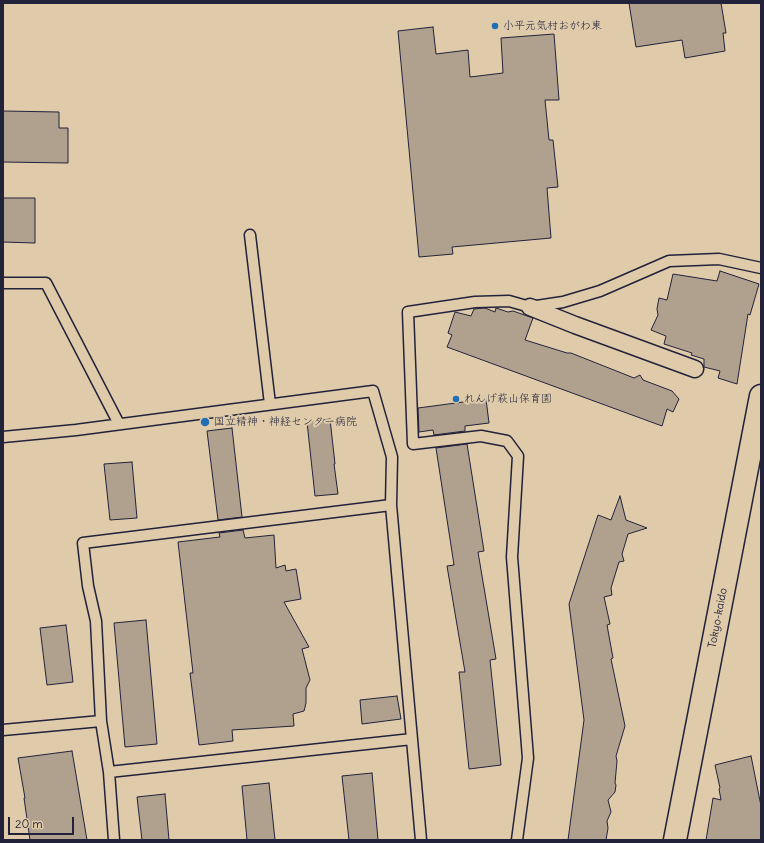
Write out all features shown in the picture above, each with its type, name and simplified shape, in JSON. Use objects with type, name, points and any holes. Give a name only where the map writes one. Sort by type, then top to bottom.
[{"type":"street","points":[[530,306],[575,325],[695,369]]},
{"type":"street","name":"Tokyo-kaido","points":[[675,840],[761,396]]},
{"type":"lane","points":[[250,235],[270,404]]},
{"type":"lane","points":[[518,840],[528,758],[512,557],[518,456],[507,441],[482,436],[414,444],[408,312],[475,302],[510,301],[530,306],[563,302],[600,291],[669,261],[719,258],[761,268]]},
{"type":"lane","points":[[3,282],[46,283],[119,424]]},
{"type":"lane","points":[[3,437],[119,424],[373,391],[392,457],[391,505],[421,840]]},
{"type":"lane","points":[[114,840],[109,772],[101,721],[96,621],[88,586],[83,543],[391,505]]},
{"type":"lane","points":[[3,730],[101,721]]},
{"type":"lane","points":[[109,772],[412,739]]},
{"type":"building","points":[[629,3],[721,3],[726,33],[723,33],[725,51],[685,58],[682,40],[636,47]]},
{"type":"building","points":[[433,27],[436,54],[468,50],[470,77],[503,73],[501,38],[554,34],[559,100],[545,100],[549,140],[553,140],[558,187],[547,188],[551,238],[452,247],[453,254],[419,257],[398,31]]},
{"type":"building","points":[[3,111],[59,112],[59,128],[68,128],[68,163],[3,162]]},
{"type":"building","points":[[3,198],[35,198],[35,243],[3,242]]},
{"type":"building","points":[[720,271],[759,284],[750,315],[748,314],[737,384],[718,378],[720,371],[704,367],[704,359],[691,355],[692,353],[664,344],[666,336],[651,330],[658,315],[657,309],[659,298],[667,300],[673,274],[717,281]]},
{"type":"building","points":[[485,308],[495,312],[496,308],[508,312],[513,311],[533,318],[525,340],[571,353],[634,378],[640,375],[643,380],[672,391],[679,399],[673,412],[667,409],[662,426],[447,347],[452,335],[448,333],[455,312],[471,316],[474,309]]},
{"type":"building","points":[[486,399],[489,423],[465,426],[465,431],[434,435],[433,430],[419,432],[418,408]]},
{"type":"building","points":[[330,419],[338,494],[315,496],[307,422]]},
{"type":"building","points":[[232,428],[242,517],[218,520],[207,431]]},
{"type":"building","points":[[467,444],[484,551],[478,552],[496,659],[490,660],[501,765],[469,769],[459,672],[465,672],[447,566],[454,565],[436,448]]},
{"type":"building","points":[[132,462],[137,518],[110,520],[104,464]]},
{"type":"building","points":[[620,496],[626,520],[647,528],[628,534],[622,554],[624,561],[619,562],[611,588],[612,595],[604,597],[610,624],[607,625],[613,658],[611,659],[625,726],[616,756],[615,792],[608,800],[611,812],[607,821],[608,828],[606,840],[568,840],[584,720],[569,604],[598,515],[611,520]]},
{"type":"building","points":[[243,530],[245,538],[274,535],[276,568],[285,565],[286,571],[296,569],[301,599],[284,602],[309,647],[302,649],[310,680],[306,688],[306,703],[304,711],[293,714],[294,726],[232,730],[233,741],[199,745],[190,673],[193,673],[178,542],[220,537],[219,533]]},
{"type":"building","points":[[146,620],[157,744],[125,747],[114,623]]},
{"type":"building","points":[[66,625],[73,682],[47,685],[40,628]]},
{"type":"building","points":[[397,696],[401,719],[362,724],[360,700]]},
{"type":"building","points":[[72,751],[87,840],[30,840],[18,758]]},
{"type":"building","points":[[751,756],[761,806],[761,840],[706,840],[713,798],[721,800],[715,765]]},
{"type":"building","points":[[372,773],[378,840],[349,840],[342,776]]},
{"type":"building","points":[[269,783],[275,840],[247,840],[242,786]]},
{"type":"building","points":[[165,794],[169,840],[142,840],[137,797]]},
{"type":"place","name":"小平元気村おがわ東","points":[[495,26]]},
{"type":"place","name":"れんげ萩山保育園","points":[[456,399]]},
{"type":"place","name":"国立精神・神経センター病院","points":[[205,422]]}]
